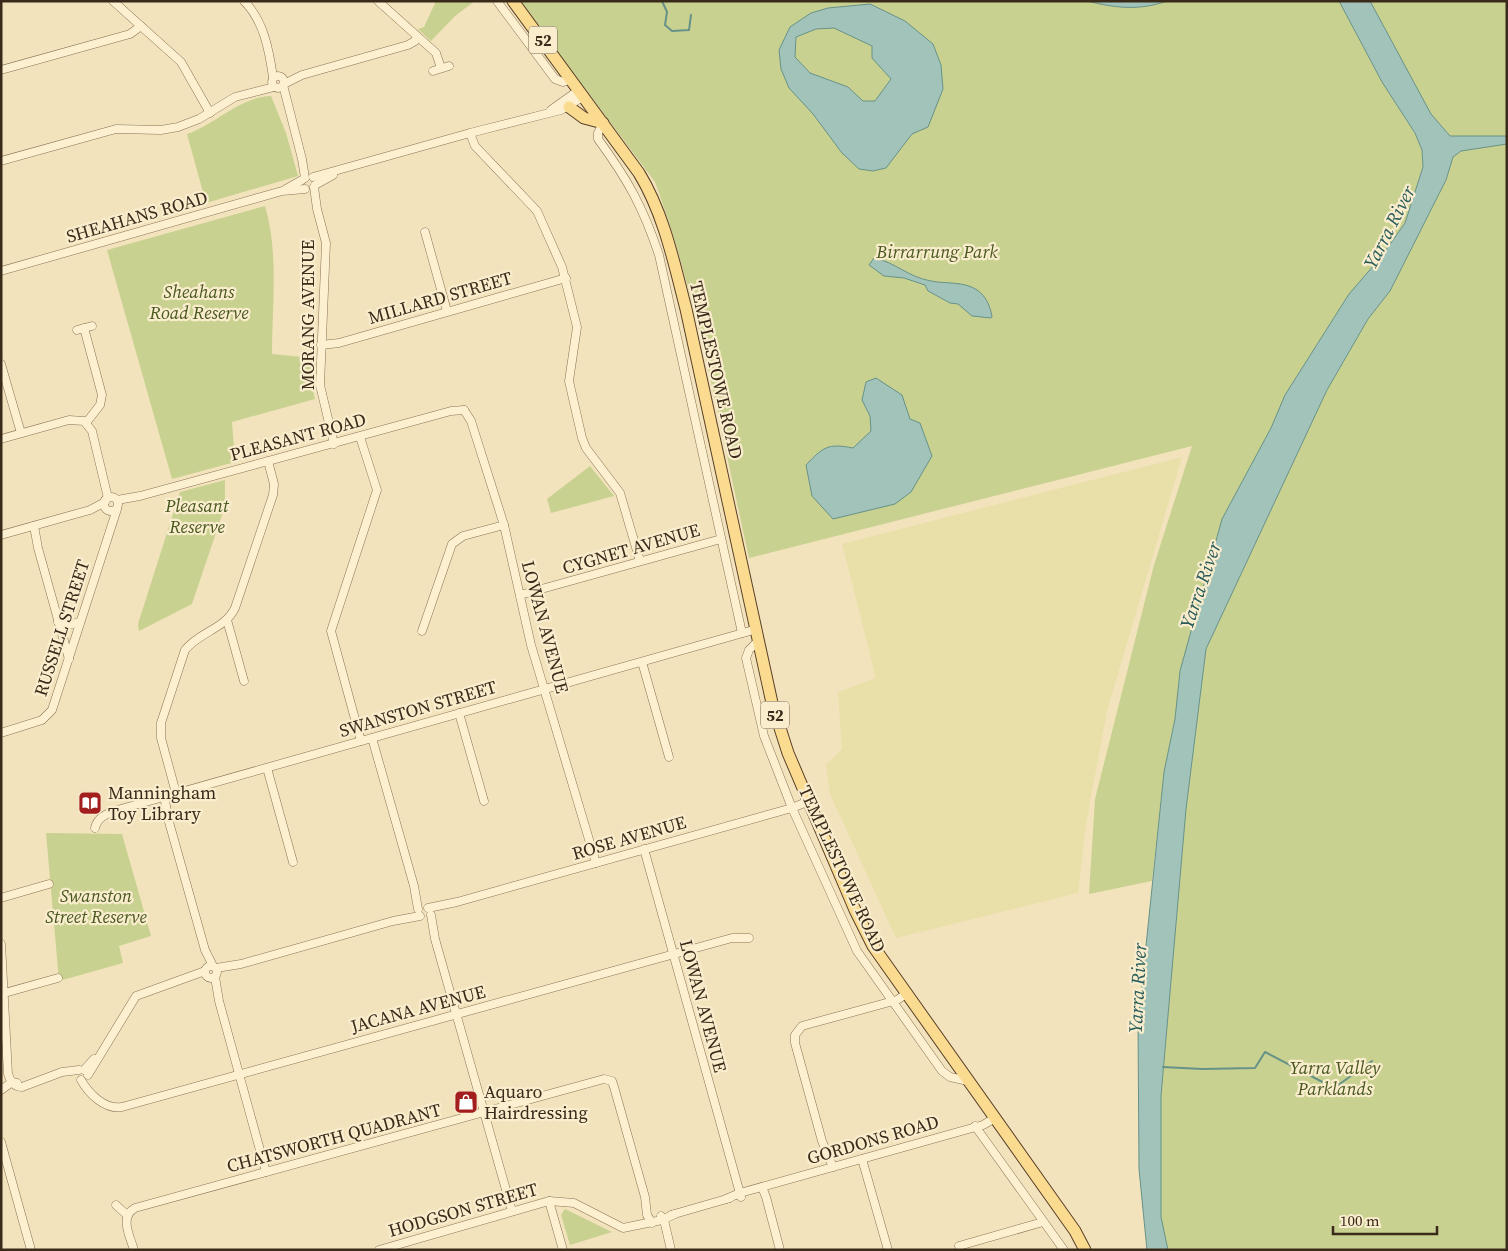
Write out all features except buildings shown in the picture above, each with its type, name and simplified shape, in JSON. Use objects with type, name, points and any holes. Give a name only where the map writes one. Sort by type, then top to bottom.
[{"type":"main road","name":"TEMPLESTOWE ROAD","points":[[514,1],[646,185],[670,250],[780,732],[864,928],[906,994],[1076,1231],[1085,1250]]},
{"type":"main road","points":[[569,107],[584,118],[603,123]]},
{"type":"street","points":[[113,1],[181,62],[210,113]]},
{"type":"street","points":[[244,1],[259,21],[278,82]]},
{"type":"street","points":[[378,1],[436,53],[441,68]]},
{"type":"street","name":"TEMPLESTOWE ROAD","points":[[497,1],[556,79],[564,82],[571,80]]},
{"type":"street","points":[[1,70],[130,34],[141,26]]},
{"type":"street","points":[[1,161],[116,129],[161,130],[178,127],[210,113],[228,100],[278,82],[408,45],[414,42],[417,36]]},
{"type":"street","name":"MORANG AVENUE","points":[[278,82],[326,242],[320,385],[336,443]]},
{"type":"street","name":"SHEAHANS ROAD","points":[[1,271],[309,183],[341,170],[569,107],[581,93]]},
{"type":"street","name":"SHEAHANS ROAD","points":[[547,112],[581,93]]},
{"type":"street","name":"TEMPLESTOWE ROAD","points":[[603,123],[598,133],[598,139],[632,187],[646,218],[659,255],[742,633]]},
{"type":"street","points":[[470,133],[476,146],[537,211],[566,278],[577,332],[569,385],[582,438],[586,448],[620,493],[640,562]]},
{"type":"street","points":[[425,232],[447,311]]},
{"type":"street","name":"MILLARD STREET","points":[[322,345],[339,343],[566,278]]},
{"type":"street","points":[[84,328],[102,395],[100,405],[86,423]]},
{"type":"street","points":[[1,364],[21,433]]},
{"type":"street","name":"PLEASANT ROAD","points":[[1,535],[466,406]]},
{"type":"street","name":"LOWAN AVENUE","points":[[466,406],[504,525],[531,645],[596,863]]},
{"type":"street","points":[[1,439],[74,419],[86,423],[92,431],[112,504]]},
{"type":"street","points":[[361,741],[331,631],[376,495],[376,486],[362,436]]},
{"type":"street","points":[[176,792],[161,738],[162,714],[185,650],[192,642],[227,620],[235,608],[272,500],[274,489],[268,461]]},
{"type":"street","name":"RUSSELL STREET","points":[[1,733],[36,723],[49,715],[110,530],[112,504]]},
{"type":"street","points":[[422,631],[452,544],[463,536],[504,525]]},
{"type":"street","points":[[31,527],[69,659]]},
{"type":"street","name":"CYGNET AVENUE","points":[[520,595],[721,539]]},
{"type":"street","points":[[227,620],[244,681]]},
{"type":"street","points":[[58,622],[68,625],[80,622]]},
{"type":"street","name":"SWANSTON STREET","points":[[95,828],[98,820],[103,816],[176,792],[267,768],[742,633],[758,635]]},
{"type":"street","name":"TEMPLESTOWE ROAD","points":[[758,635],[746,658],[764,736],[792,808],[857,951],[945,1075],[968,1081]]},
{"type":"street","points":[[642,662],[670,757]]},
{"type":"street","points":[[459,713],[484,801]]},
{"type":"street","points":[[372,738],[414,886],[435,939],[510,1211]]},
{"type":"street","points":[[267,768],[293,862]]},
{"type":"street","points":[[161,797],[266,1172]]},
{"type":"street","name":"ROSE AVENUE","points":[[83,1075],[99,1054],[136,996],[211,972],[792,808],[809,801]]},
{"type":"street","name":"LOWAN AVENUE","points":[[644,849],[740,1194]]},
{"type":"street","points":[[1,898],[49,884]]},
{"type":"street","name":"JACANA AVENUE","points":[[83,1075],[98,1099],[108,1107],[122,1107],[732,938],[749,938]]},
{"type":"street","points":[[1,944],[8,1074],[12,1082],[20,1084],[42,1080],[62,1072],[83,1075]]},
{"type":"street","points":[[3,994],[58,978]]},
{"type":"street","points":[[830,1168],[795,1043],[796,1032],[802,1026],[892,1001],[906,994]]},
{"type":"street","points":[[788,1028],[796,1032]]},
{"type":"street","points":[[614,1073],[610,1080],[614,1087],[645,1197],[668,1240],[671,1250]]},
{"type":"street","name":"CHATSWORTH QUADRANT","points":[[127,1215],[135,1208],[600,1080],[610,1080]]},
{"type":"street","points":[[1,1090],[12,1082]]},
{"type":"street","name":"GORDONS ROAD","points":[[657,1219],[983,1125],[993,1115]]},
{"type":"street","points":[[975,1126],[1064,1250]]},
{"type":"street","points":[[1,1142],[31,1250]]},
{"type":"street","points":[[862,1159],[888,1250]]},
{"type":"street","points":[[762,1189],[780,1250]]},
{"type":"street","points":[[549,1200],[563,1250]]},
{"type":"street","name":"HODGSON STREET","points":[[379,1250],[549,1200],[574,1203],[620,1228],[657,1219]]},
{"type":"street","points":[[116,1205],[127,1215],[127,1225],[134,1250]]},
{"type":"street","points":[[960,1246],[1043,1222]]},
{"type":"shaded area","points":[[1182,457],[1107,711],[1086,824],[1078,893],[896,938],[830,794],[826,765],[842,749],[838,692],[876,678],[842,544]]},
{"type":"green space","points":[[436,1],[475,1],[455,16],[431,41],[418,29],[424,27]]},
{"type":"green space","name":"Birrarrung Park","points":[[519,1],[1087,1],[1107,5],[1137,7],[1167,1],[1339,1],[1382,82],[1415,133],[1422,150],[1423,167],[1405,223],[1381,257],[1349,295],[1285,395],[1271,428],[1180,671],[1175,719],[1164,772],[1152,881],[1089,894],[1095,799],[1154,565],[1192,446],[749,558],[697,321],[671,228],[655,182]]},
{"type":"green space","name":"Yarra Valley Parklands","points":[[1370,1],[1507,1],[1507,1250],[1168,1250],[1161,1217],[1161,1096],[1186,809],[1206,649],[1327,390],[1368,319],[1390,291],[1446,180],[1408,73]]},
{"type":"green space","points":[[271,96],[286,133],[298,176],[206,203],[187,134],[198,130],[248,101]]},
{"type":"green space","name":"Sheahans Road Reserve","points":[[265,206],[272,242],[273,261],[272,354],[313,358],[312,387],[315,399],[232,422],[235,462],[172,479],[107,250]]},
{"type":"green space","points":[[590,466],[614,496],[551,513],[547,499]]},
{"type":"green space","name":"Pleasant Reserve","points":[[225,480],[225,506],[192,604],[139,631],[138,624],[180,492]]},
{"type":"green space","name":"Swanston Street Reserve","points":[[46,833],[122,834],[151,936],[119,946],[123,963],[59,981]]},
{"type":"green space","points":[[565,1209],[612,1232],[570,1245],[561,1215]]},
{"type":"water","points":[[1087,1],[1167,1],[1147,6],[1127,7]]},
{"type":"water","points":[[1339,1],[1370,1],[1431,114],[1450,136],[1507,136],[1507,144],[1461,151],[1453,157],[1446,180],[1390,291],[1368,319],[1327,390],[1206,649],[1186,809],[1161,1096],[1161,1217],[1168,1250],[1147,1250],[1139,1169],[1138,1023],[1164,772],[1175,719],[1180,671],[1222,519],[1271,428],[1285,395],[1349,294],[1381,257],[1405,223],[1423,167],[1422,150],[1415,133],[1382,82]]},
{"type":"water","points":[[870,4],[905,21],[933,44],[941,65],[943,89],[928,127],[912,134],[886,168],[873,171],[859,169],[842,153],[813,114],[789,88],[781,69],[779,50],[790,27],[811,13],[828,8]],"holes":[[[834,28],[872,46],[872,58],[891,79],[875,101],[863,101],[848,87],[810,73],[795,57],[796,37],[816,29]]]},
{"type":"water","points":[[874,258],[923,279],[972,287],[985,298],[990,309],[991,318],[972,316],[958,304],[950,303],[928,291],[925,285],[904,278],[884,276],[869,265]]},
{"type":"water","points":[[876,378],[902,395],[910,419],[920,423],[932,456],[911,492],[895,504],[833,519],[812,496],[806,465],[826,448],[838,446],[853,448],[871,431],[870,416],[862,400],[866,382]]},
{"type":"waterway","points":[[662,1],[667,12],[665,25],[672,31],[689,30],[691,15]]},
{"type":"waterway","points":[[1163,1067],[1202,1069],[1255,1068],[1265,1052],[1334,1088],[1372,1061]]},
{"type":"place","name":"Manningham Toy Library","points":[[90,803]]},
{"type":"place","name":"Aquaro Hairdressing","points":[[466,1102]]},
{"type":"water label","name":"Yarra River","points":[[1389,227]]},
{"type":"water label","name":"Yarra River","points":[[1200,585]]},
{"type":"water label","name":"Yarra River","points":[[1137,988]]}]
